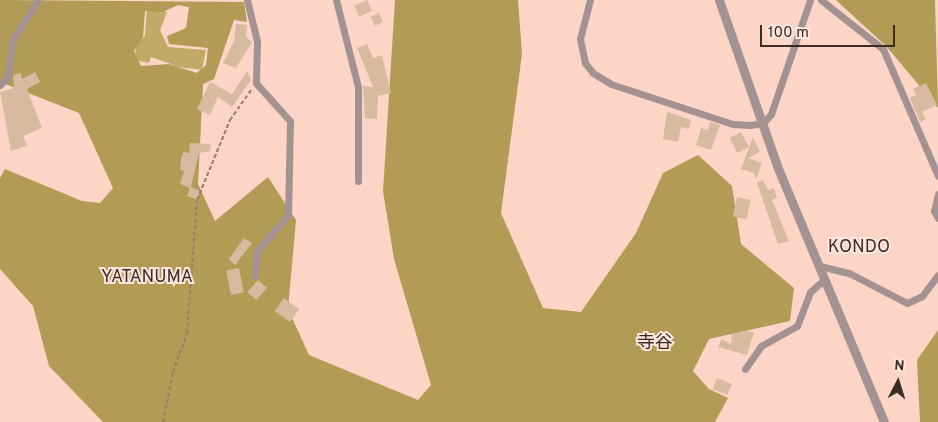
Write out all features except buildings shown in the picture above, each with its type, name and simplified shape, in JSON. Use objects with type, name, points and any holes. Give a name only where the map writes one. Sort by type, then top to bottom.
[{"type":"street","points":[[0,85],[8,76],[12,41],[38,0]]},
{"type":"street","points":[[247,0],[257,41],[256,83],[290,121],[288,215],[257,251],[255,276]]},
{"type":"street","points":[[336,0],[358,87],[358,181]]},
{"type":"street","points":[[590,0],[580,39],[585,63],[593,72],[611,84],[733,124],[763,122]]},
{"type":"street","points":[[719,0],[763,122],[884,422]]},
{"type":"street","points":[[763,122],[778,96],[810,0]]},
{"type":"street","points":[[821,0],[883,49],[938,176]]},
{"type":"street","points":[[938,194],[934,211],[938,218]]},
{"type":"street","points":[[820,266],[849,273],[908,303],[922,296],[938,275]]},
{"type":"street","points":[[745,369],[761,346],[797,326],[810,292],[825,279]]},
{"type":"path","points":[[164,422],[173,372],[187,333],[197,200],[230,120],[256,83]]},
{"type":"shaded area","points":[[0,0],[244,2],[247,22],[234,20],[214,79],[203,84],[198,184],[215,221],[268,177],[296,220],[288,309],[309,355],[418,400],[431,385],[394,259],[383,191],[395,0],[518,0],[522,54],[501,213],[543,308],[581,312],[636,233],[663,173],[698,155],[732,186],[741,244],[794,288],[790,321],[709,339],[693,371],[709,389],[728,398],[715,422],[103,422],[49,366],[33,306],[0,269],[0,178],[5,169],[82,201],[100,203],[113,188],[79,113],[0,82]],"holes":[[[178,5],[189,7],[186,28],[167,36],[169,44],[208,48],[206,65],[197,73],[169,64],[141,66],[134,51],[143,37],[145,11],[163,12]]]},
{"type":"shaded area","points":[[836,0],[935,0],[938,108],[886,46]]},
{"type":"shaded area","points":[[147,7],[167,12],[160,30],[168,47],[206,50],[202,70],[179,67],[151,57],[149,63],[135,60],[136,44],[145,36]]},
{"type":"shaded area","points":[[938,330],[938,422],[920,422],[917,360]]},
{"type":"district","name":"KONDO","points":[[859,248]]},
{"type":"district","name":"YATANUMA","points":[[147,278]]},
{"type":"district","name":"寺谷","points":[[655,344]]}]
